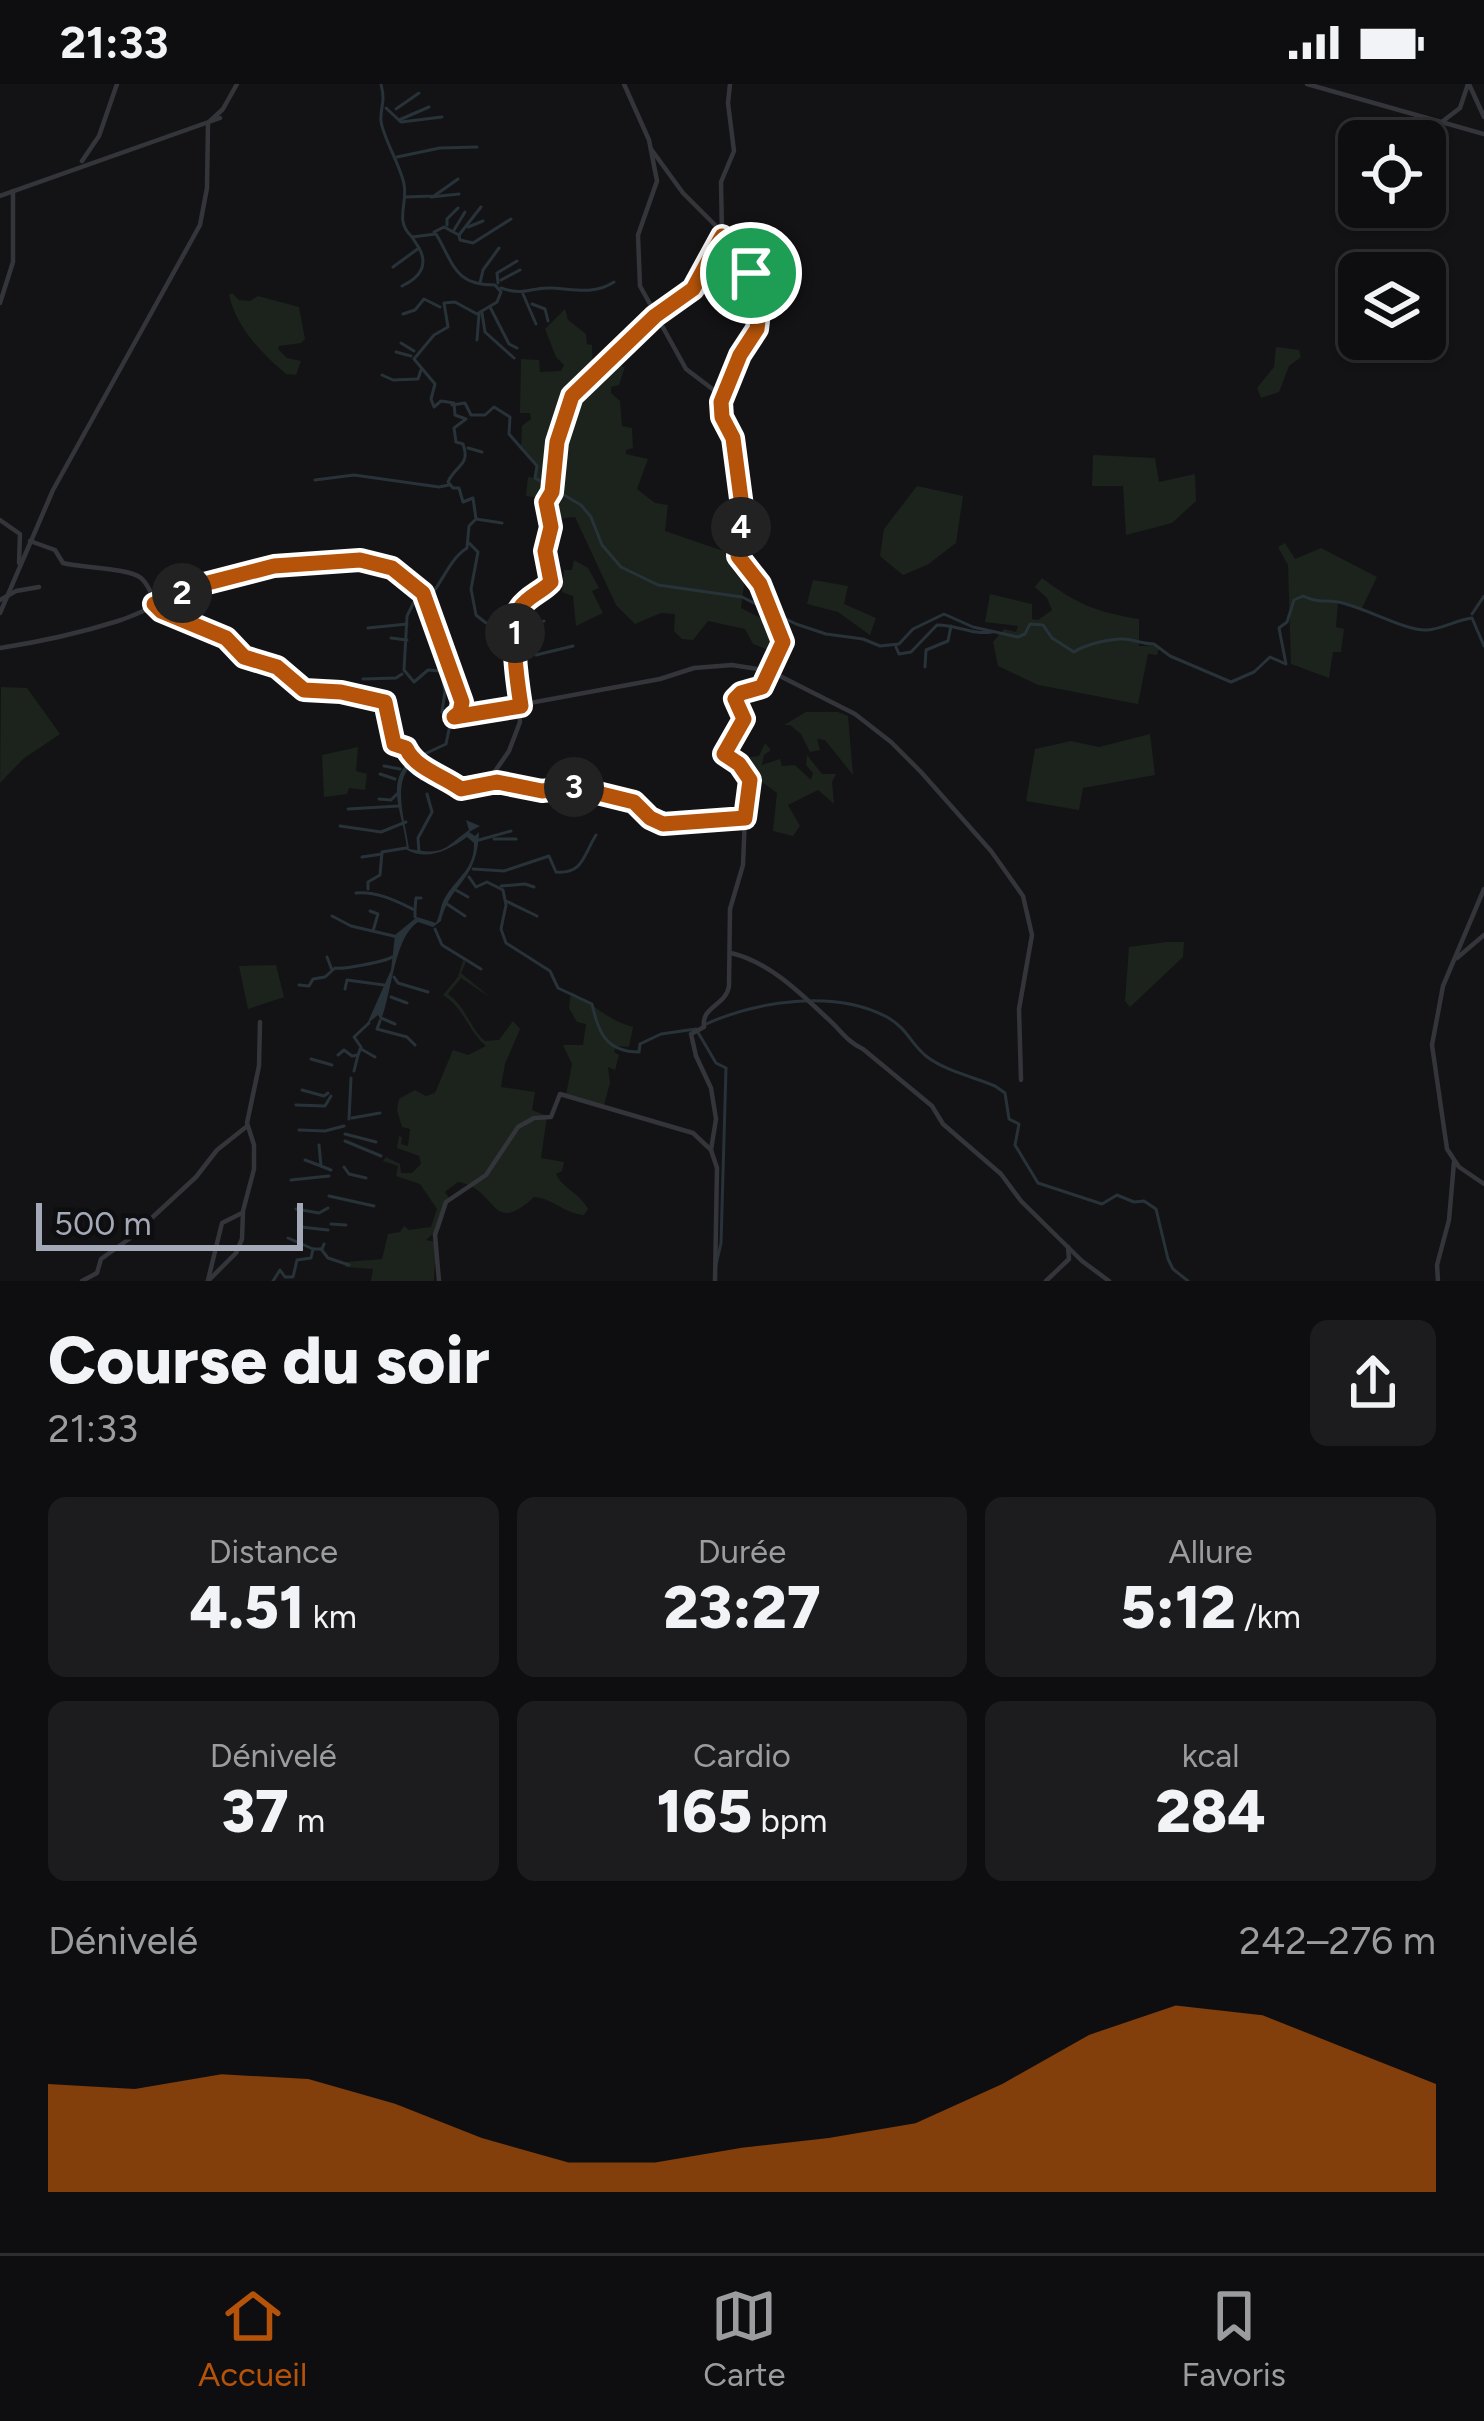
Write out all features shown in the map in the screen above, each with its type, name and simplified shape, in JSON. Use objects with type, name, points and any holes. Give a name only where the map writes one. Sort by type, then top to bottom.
[{"type":"street","points":[[78,166],[99,136],[117,84]]},
{"type":"street","points":[[0,613],[53,490],[200,225],[207,188],[208,123],[223,109],[237,84]]},
{"type":"street","points":[[624,84],[651,149],[657,181],[638,235],[643,295],[686,369],[715,391],[721,402],[722,417],[733,438],[743,514],[738,556],[760,584],[783,642],[762,687],[736,696],[744,719],[724,754],[750,780],[743,866],[730,908],[728,993],[710,1008],[704,1027],[691,1034],[711,1088],[716,1122],[711,1150]]},
{"type":"street","points":[[487,783],[516,737],[521,706],[514,680],[518,642],[513,622],[521,606],[551,582],[545,551],[551,527],[546,502],[552,492],[557,442],[569,401],[655,316],[693,289],[722,236],[721,182],[734,151],[730,84]]},
{"type":"street","points":[[1307,84],[1439,120]]},
{"type":"street","points":[[1444,120],[1460,107],[1469,84]]},
{"type":"street","points":[[1469,84],[1484,117]]},
{"type":"street","points":[[0,196],[220,118]]},
{"type":"street","points":[[1446,122],[1484,134]]},
{"type":"street","points":[[651,149],[683,194],[759,280],[757,329],[740,355],[721,402]]},
{"type":"street","points":[[0,303],[13,262],[14,190]]},
{"type":"street","points":[[0,520],[20,534],[18,568]]},
{"type":"street","points":[[30,541],[55,550],[63,563],[94,571],[135,573],[161,611],[226,638],[244,657],[277,667],[304,690],[385,702],[394,744],[461,789],[487,783],[542,791],[568,787],[594,791],[634,802],[663,824],[745,818]]},
{"type":"street","points":[[0,648],[100,627],[200,585],[274,566],[379,562],[418,585],[423,593],[462,702],[454,717],[706,666],[770,671],[855,714],[891,742],[992,851],[1023,896],[1032,935],[1018,1009],[1021,1079]]},
{"type":"street","points":[[3,598],[40,587]]},
{"type":"street","points":[[1438,1281],[1454,1162],[1441,1119],[1432,1046],[1439,998],[1484,889]]},
{"type":"street","points":[[1453,963],[1473,940],[1484,935]]},
{"type":"street","points":[[731,953],[768,968],[826,1016],[851,1044],[932,1106],[943,1124],[1109,1281]]},
{"type":"street","points":[[208,1281],[238,1249],[254,1168],[254,1145],[247,1127],[259,1066],[260,1022]]},
{"type":"street","points":[[440,1281],[435,1235],[446,1202],[486,1175],[518,1127],[534,1118],[551,1118],[560,1094],[693,1133],[711,1150],[717,1168],[715,1281]]},
{"type":"street","points":[[82,1281],[97,1273],[101,1259],[129,1239],[247,1127]]},
{"type":"street","points":[[1454,1162],[1484,1184]]},
{"type":"street","points":[[208,1281],[223,1221],[242,1214]]},
{"type":"street","points":[[1046,1281],[1070,1259],[1068,1246]]},
{"type":"shaded area","points":[[232,293],[239,300],[258,296],[299,307],[305,339],[278,349],[287,358],[301,361],[296,375],[286,374],[251,339],[232,307]]},
{"type":"shaded area","points":[[565,309],[568,320],[592,345],[593,368],[625,367],[611,393],[620,401],[622,426],[632,428],[633,448],[626,454],[648,459],[637,489],[655,503],[668,505],[665,531],[735,555],[745,576],[741,608],[774,625],[769,650],[753,644],[745,629],[708,621],[693,640],[682,639],[674,631],[675,614],[661,613],[635,624],[616,605],[575,517],[547,520],[540,498],[526,496],[528,477],[535,478],[537,466],[521,447],[522,426],[531,419],[530,413],[520,413],[521,359],[539,360],[540,372],[561,371],[564,365],[545,329]]},
{"type":"shaded area","points":[[1276,347],[1299,350],[1301,357],[1289,366],[1279,392],[1261,398],[1257,388],[1274,367]]},
{"type":"shaded area","points":[[1093,455],[1155,458],[1159,482],[1195,474],[1196,501],[1172,523],[1126,535],[1123,486],[1092,486]]},
{"type":"shaded area","points":[[917,486],[963,496],[956,543],[927,565],[903,575],[880,556],[884,529]]},
{"type":"shaded area","points":[[1285,543],[1295,559],[1321,548],[1377,577],[1361,610],[1338,603],[1336,627],[1344,629],[1341,652],[1333,652],[1329,678],[1291,664],[1288,565],[1278,547]]},
{"type":"shaded area","points":[[574,560],[588,568],[599,588],[592,591],[603,613],[576,626],[573,596],[562,592],[564,570],[572,570]]},
{"type":"shaded area","points":[[1042,578],[1087,606],[1139,619],[1139,646],[1160,646],[1157,655],[1148,654],[1138,704],[1038,685],[998,666],[993,642],[1004,629],[1016,632],[1018,626],[985,622],[990,594],[1032,604],[1032,619],[1038,620],[1052,610],[1035,587]]},
{"type":"shaded area","points":[[813,580],[848,586],[844,604],[876,618],[870,635],[838,612],[807,604]]},
{"type":"shaded area","points":[[1,687],[27,688],[60,734],[23,759],[0,783]]},
{"type":"shaded area","points":[[806,712],[848,716],[853,775],[825,740],[817,739],[820,750],[810,752],[801,734],[784,725]]},
{"type":"shaded area","points":[[1150,734],[1155,775],[1083,788],[1079,810],[1026,801],[1035,749],[1071,741],[1099,747]]},
{"type":"shaded area","points":[[765,743],[771,750],[762,765],[780,759],[782,766],[795,765],[811,780],[807,755],[822,774],[836,774],[834,804],[818,790],[788,805],[800,826],[793,836],[773,831],[777,793],[743,768],[753,766],[750,757],[759,756]]},
{"type":"shaded area","points":[[358,747],[356,771],[367,774],[365,790],[349,788],[347,794],[324,797],[322,755]]},
{"type":"shaded area","points":[[411,759],[414,763],[401,791],[409,849],[444,848],[469,830],[466,820],[480,826],[469,832],[475,836],[479,832],[477,849],[441,921],[433,927],[418,922],[410,929],[381,1020],[378,1015],[367,1024],[391,970],[395,935],[417,917],[436,923],[446,896],[473,853],[474,843],[467,837],[438,852],[407,850],[397,791]]},
{"type":"shaded area","points":[[1184,942],[1183,957],[1130,1007],[1125,1001],[1129,947]]},
{"type":"shaded area","points":[[463,960],[461,973],[491,998],[461,978],[448,994],[485,1041],[499,1040],[513,1021],[520,1029],[501,1087],[535,1092],[532,1110],[547,1116],[541,1158],[564,1162],[556,1174],[588,1209],[584,1215],[577,1214],[534,1197],[509,1213],[501,1212],[471,1186],[458,1182],[445,1192],[449,1198],[440,1228],[426,1240],[436,1242],[434,1281],[371,1281],[373,1269],[345,1267],[346,1262],[382,1259],[388,1234],[404,1226],[409,1230],[431,1227],[437,1209],[420,1184],[396,1176],[398,1166],[383,1161],[386,1157],[400,1164],[401,1173],[412,1173],[421,1164],[419,1156],[397,1148],[399,1136],[401,1144],[408,1146],[410,1129],[402,1127],[399,1099],[415,1090],[426,1096],[435,1093],[453,1050],[468,1055],[486,1046],[443,995],[458,977]]},
{"type":"shaded area","points":[[276,965],[284,997],[248,1009],[239,966]]},
{"type":"shaded area","points":[[571,992],[633,1027],[629,1047],[616,1046],[615,1070],[608,1067],[610,1083],[604,1105],[566,1095],[572,1064],[563,1045],[583,1045],[586,1024],[577,1022],[569,1008]]},
{"type":"waterway","points":[[381,84],[381,121],[404,184],[407,231],[412,237],[436,234],[463,277],[495,285],[501,292],[497,302],[477,314],[455,302],[444,303],[448,327],[434,335],[414,359],[435,384],[434,407],[441,401],[454,403],[455,415],[466,419],[454,428],[456,442],[463,444],[464,461],[448,482],[459,488],[463,502],[473,498],[476,519],[469,526],[467,548],[426,601],[416,598],[407,616],[404,670],[414,682],[428,670],[441,671],[442,712],[451,720],[446,744],[416,758]]},
{"type":"waterway","points":[[396,109],[419,93]]},
{"type":"waterway","points":[[399,120],[429,107]]},
{"type":"waterway","points":[[386,108],[401,122],[442,117]]},
{"type":"waterway","points":[[397,157],[477,147]]},
{"type":"waterway","points":[[405,197],[434,196],[458,179]]},
{"type":"waterway","points":[[431,197],[459,194]]},
{"type":"waterway","points":[[434,232],[444,227],[459,235],[481,207]]},
{"type":"waterway","points":[[447,225],[458,208]]},
{"type":"waterway","points":[[454,230],[465,212]]},
{"type":"waterway","points":[[459,235],[460,240],[473,243],[511,219]]},
{"type":"waterway","points":[[468,227],[483,221]]},
{"type":"waterway","points":[[393,267],[419,248],[412,237]]},
{"type":"waterway","points":[[402,286],[421,271],[419,248]]},
{"type":"waterway","points":[[480,283],[499,248]]},
{"type":"waterway","points":[[498,283],[497,273],[517,261]]},
{"type":"waterway","points":[[501,280],[520,270]]},
{"type":"waterway","points":[[501,288],[590,290],[614,282]]},
{"type":"waterway","points":[[523,294],[536,324]]},
{"type":"waterway","points":[[403,314],[415,310],[424,299],[440,307]]},
{"type":"waterway","points":[[532,304],[545,309],[548,321]]},
{"type":"waterway","points":[[490,307],[509,344],[517,348]]},
{"type":"waterway","points":[[482,313],[485,332],[514,358]]},
{"type":"waterway","points":[[477,340],[479,314]]},
{"type":"waterway","points":[[401,343],[414,351]]},
{"type":"waterway","points":[[396,352],[411,356]]},
{"type":"waterway","points":[[382,375],[393,380],[418,379],[421,370]]},
{"type":"waterway","points":[[452,405],[465,403],[471,415],[485,415],[494,407],[510,417],[509,434],[537,466],[535,478],[581,505],[602,545],[621,567],[658,585],[742,597],[826,634],[880,646],[899,644],[913,629],[944,614],[973,627],[1018,637],[1030,624],[1043,625],[1052,638],[1074,652],[1112,640],[1154,644],[1170,656],[1231,682],[1254,672],[1270,657],[1286,664],[1279,628],[1287,622],[1294,600],[1303,596],[1348,604],[1418,630],[1472,618],[1484,646]]},
{"type":"waterway","points":[[468,448],[482,452]]},
{"type":"waterway","points":[[315,480],[354,475],[449,485]]},
{"type":"waterway","points":[[476,519],[502,523]]},
{"type":"waterway","points":[[469,543],[478,552],[471,589],[476,615],[486,623],[525,618]]},
{"type":"waterway","points":[[383,568],[419,592],[418,598]]},
{"type":"waterway","points":[[1472,614],[1484,596]]},
{"type":"waterway","points":[[519,633],[544,621]]},
{"type":"waterway","points":[[368,628],[407,624]]},
{"type":"waterway","points":[[896,647],[899,654],[911,652],[937,625],[992,632]]},
{"type":"waterway","points":[[925,667],[926,650],[948,641],[951,626]]},
{"type":"waterway","points":[[517,630],[536,655],[573,646]]},
{"type":"waterway","points":[[391,638],[407,640]]},
{"type":"waterway","points":[[363,679],[402,674]]},
{"type":"waterway","points":[[384,766],[400,769]]},
{"type":"waterway","points":[[421,779],[422,770]]},
{"type":"waterway","points":[[380,774],[395,779]]},
{"type":"waterway","points":[[379,799],[391,800],[398,793]]},
{"type":"waterway","points":[[419,852],[418,838],[432,812],[427,794]]},
{"type":"waterway","points":[[348,809],[399,806]]},
{"type":"waterway","points":[[340,826],[381,832],[406,822]]},
{"type":"waterway","points":[[479,840],[511,831]]},
{"type":"waterway","points":[[473,869],[504,871],[549,856],[556,872],[565,872],[581,862],[596,835]]},
{"type":"waterway","points":[[494,839],[516,839]]},
{"type":"waterway","points":[[368,889],[368,882],[380,875],[382,852],[406,848]]},
{"type":"waterway","points":[[362,857],[382,854]]},
{"type":"waterway","points":[[469,877],[476,887],[487,882],[503,890],[506,905],[501,929],[506,943],[550,971],[558,988],[592,1004],[597,1023],[611,1044],[639,1052],[640,1044],[661,1034],[696,1029],[716,1063],[726,1068],[721,1243],[716,1265]]},
{"type":"waterway","points":[[501,886],[534,887]]},
{"type":"waterway","points":[[454,889],[468,897]]},
{"type":"waterway","points":[[356,893],[394,900],[415,910],[415,917]]},
{"type":"waterway","points":[[415,909],[416,898],[421,898]]},
{"type":"waterway","points":[[506,901],[537,916]]},
{"type":"waterway","points":[[447,904],[465,916]]},
{"type":"waterway","points":[[370,911],[378,914],[373,931]]},
{"type":"waterway","points":[[332,916],[351,926],[398,937]]},
{"type":"waterway","points":[[435,929],[442,945],[481,969]]},
{"type":"waterway","points":[[327,957],[332,970]]},
{"type":"waterway","points":[[299,985],[309,986],[335,968],[392,957]]},
{"type":"waterway","points":[[394,977],[398,983],[428,992]]},
{"type":"waterway","points":[[345,989],[347,980],[384,985]]},
{"type":"waterway","points":[[391,997],[407,1003]]},
{"type":"waterway","points":[[704,1025],[747,1010],[795,1002],[843,1003],[887,1017],[934,1061],[1005,1093],[1009,1119],[1019,1124],[1015,1145],[1038,1183],[1102,1204],[1117,1195],[1156,1209],[1168,1259],[1188,1281]]},
{"type":"waterway","points":[[381,1018],[395,1024]]},
{"type":"waterway","points":[[380,1021],[377,1029],[407,1037],[415,1045]]},
{"type":"waterway","points":[[338,1055],[344,1050],[358,1055],[361,1047],[354,1037],[369,1023]]},
{"type":"waterway","points":[[361,1049],[375,1057]]},
{"type":"waterway","points":[[354,1071],[358,1055]]},
{"type":"waterway","points":[[311,1059],[332,1065]]},
{"type":"waterway","points":[[349,1119],[351,1078]]},
{"type":"waterway","points":[[302,1090],[328,1093]]},
{"type":"waterway","points":[[296,1105],[325,1106],[331,1096]]},
{"type":"waterway","points":[[352,1118],[380,1113]]},
{"type":"waterway","points":[[299,1130],[344,1126]]},
{"type":"waterway","points":[[345,1134],[376,1142]]},
{"type":"waterway","points":[[345,1141],[381,1156]]},
{"type":"waterway","points":[[319,1145],[321,1166],[331,1170]]},
{"type":"waterway","points":[[305,1160],[321,1166]]},
{"type":"waterway","points":[[344,1167],[349,1174],[366,1178]]},
{"type":"waterway","points":[[291,1180],[329,1176]]},
{"type":"waterway","points":[[329,1196],[374,1206]]},
{"type":"waterway","points":[[296,1209],[319,1213],[328,1208]]},
{"type":"waterway","points":[[331,1224],[346,1225]]},
{"type":"waterway","points":[[301,1227],[328,1230]]},
{"type":"waterway","points":[[288,1238],[313,1249]]},
{"type":"waterway","points":[[273,1281],[280,1270],[285,1277],[293,1277],[297,1260],[311,1258],[313,1249],[322,1249],[324,1244]]},
{"type":"waterway","points":[[321,1249],[328,1258],[349,1265]]},
{"type":"route","points":[[722,236],[751,273],[759,280],[761,295],[757,329],[740,355],[720,409],[733,438],[743,509],[738,556],[760,584],[783,642],[764,685],[735,699],[744,719],[724,756],[748,774],[752,787],[745,818],[663,824],[634,802],[573,787],[542,791],[497,782],[461,789],[394,744],[385,702],[304,690],[277,667],[248,660],[232,641],[154,604],[200,585],[274,566],[379,562],[418,585],[423,593],[463,706],[454,717],[521,706],[514,680],[518,642],[513,622],[521,606],[551,582],[545,551],[551,527],[546,502],[552,492],[557,442],[569,401],[648,322],[693,289],[722,236]]}]
